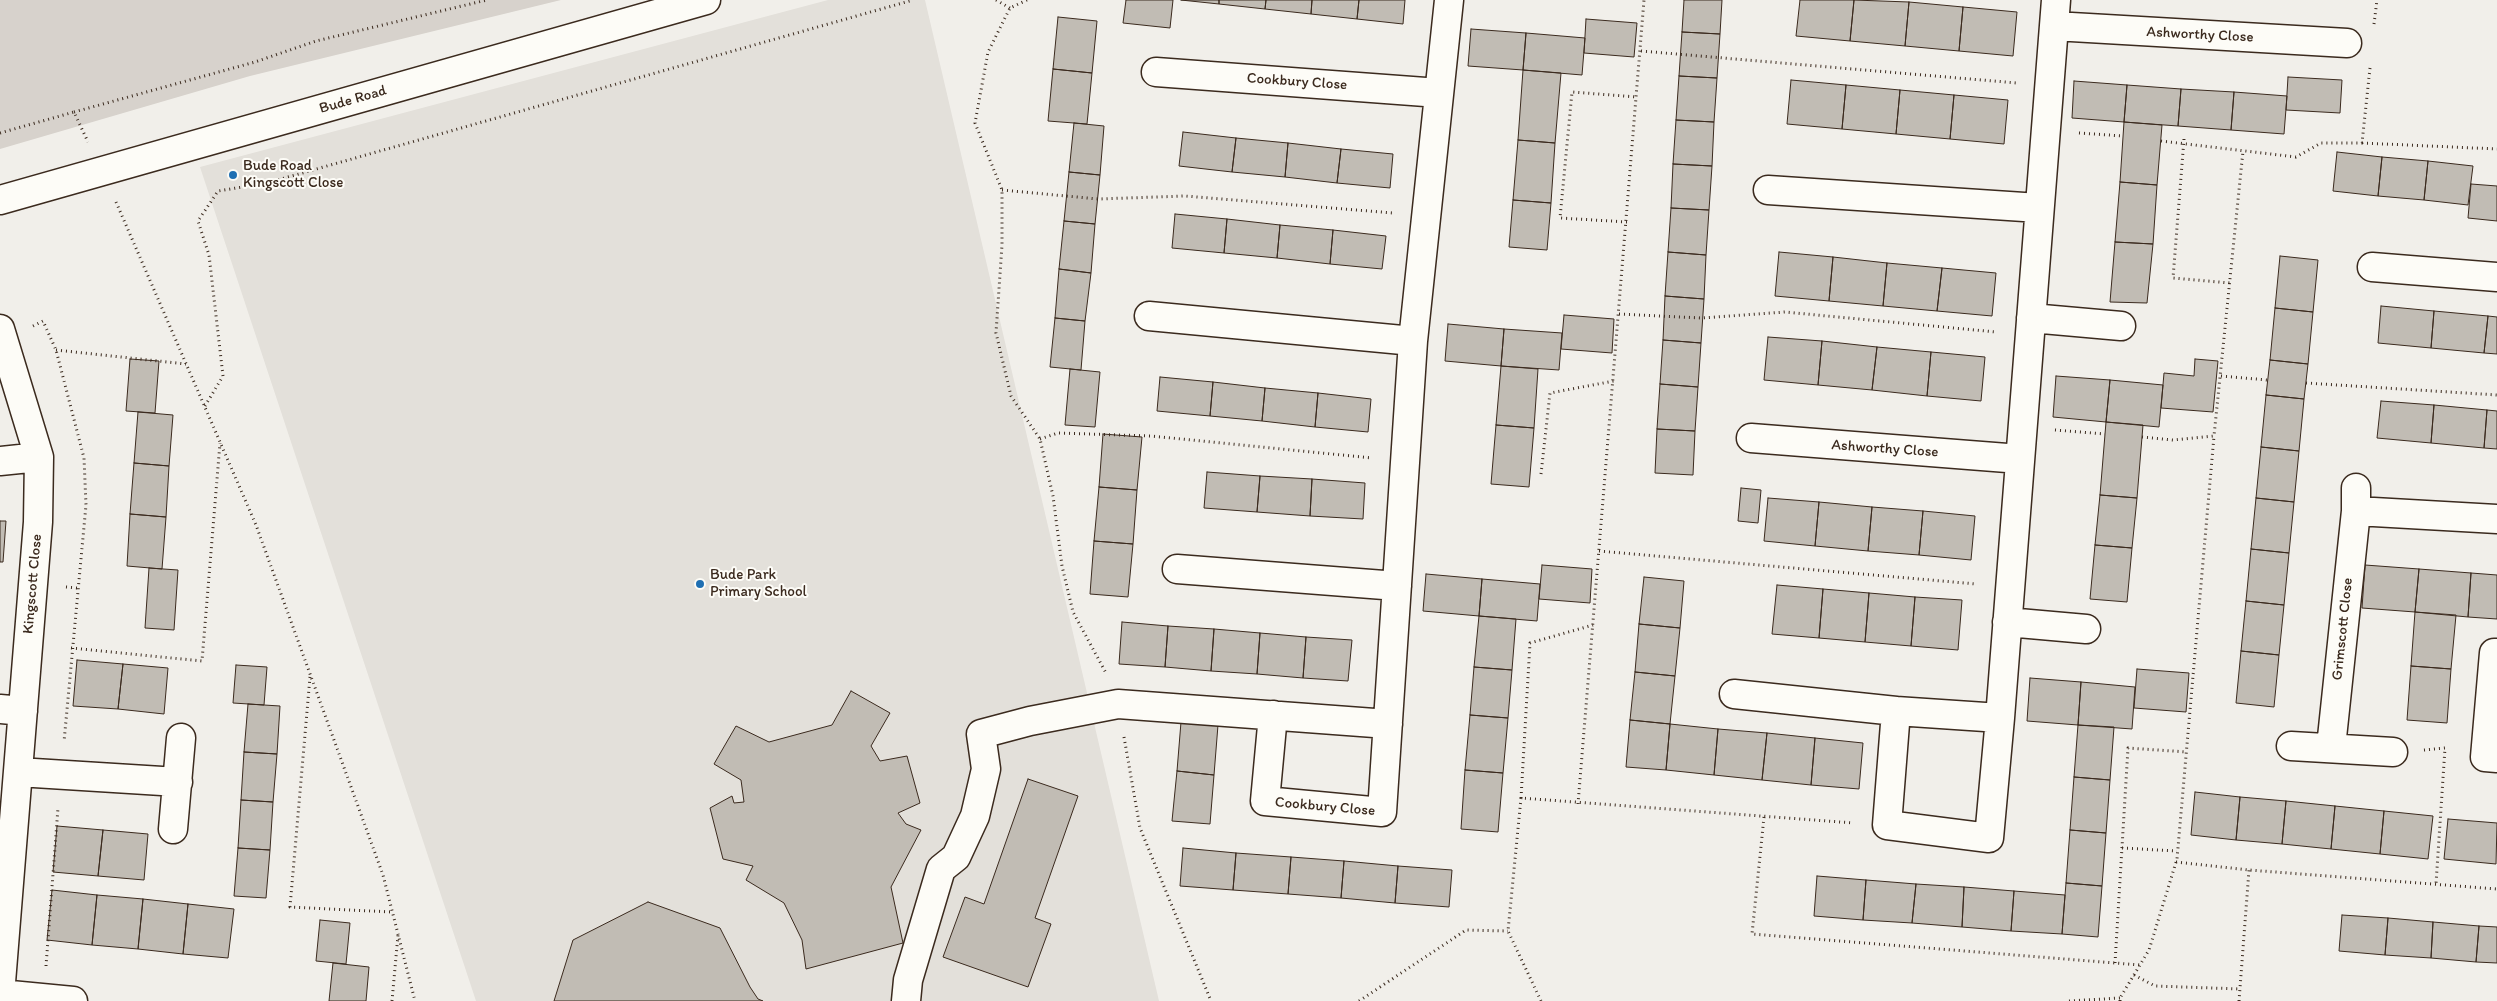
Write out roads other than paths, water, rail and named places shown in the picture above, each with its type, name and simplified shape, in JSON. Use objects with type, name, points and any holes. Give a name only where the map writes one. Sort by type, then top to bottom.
[{"type":"street","name":"Bude Road","points":[[0,200],[706,0]]},
{"type":"street","name":"Cookbury Close","points":[[1272,715],[1265,801],[1382,812],[1413,341],[1449,0]]},
{"type":"street","name":"Ashworthy Close","points":[[1896,711],[1887,825],[1989,838],[2055,13],[2347,43]]},
{"type":"street","name":"Cookbury Close","points":[[1156,72],[1439,93]]},
{"type":"street","points":[[1768,190],[2039,208]]},
{"type":"street","points":[[2372,267],[2497,277]]},
{"type":"street","points":[[1148,316],[1413,341]]},
{"type":"street","points":[[2031,318],[2122,326]]},
{"type":"street","name":"Kingscott Close","points":[[0,329],[39,457],[38,522],[11,710],[18,772],[5,864],[0,995],[73,1001]]},
{"type":"street","name":"Ashworthy Close","points":[[1751,438],[2020,459]]},
{"type":"street","points":[[0,461],[39,457]]},
{"type":"street","name":"Grimscott Close","points":[[2331,748],[2356,500],[2497,519]]},
{"type":"street","points":[[1177,569],[1397,586]]},
{"type":"street","points":[[2007,622],[2086,629]]},
{"type":"street","points":[[2497,653],[2494,652],[2485,757],[2497,758]]},
{"type":"street","points":[[1734,694],[1896,711],[2000,718]]},
{"type":"street","points":[[906,1001],[908,980],[941,869],[956,857],[975,816],[986,769],[981,734],[1030,721],[1118,704],[1388,724]]},
{"type":"street","points":[[173,829],[181,738]]},
{"type":"street","points":[[2291,746],[2393,752]]},
{"type":"street","points":[[18,772],[178,782]]},
{"type":"place","name":"Bude Road Kingscott Close","points":[[233,175]]},
{"type":"place","name":"Bude Park Primary School","points":[[700,584]]}]
